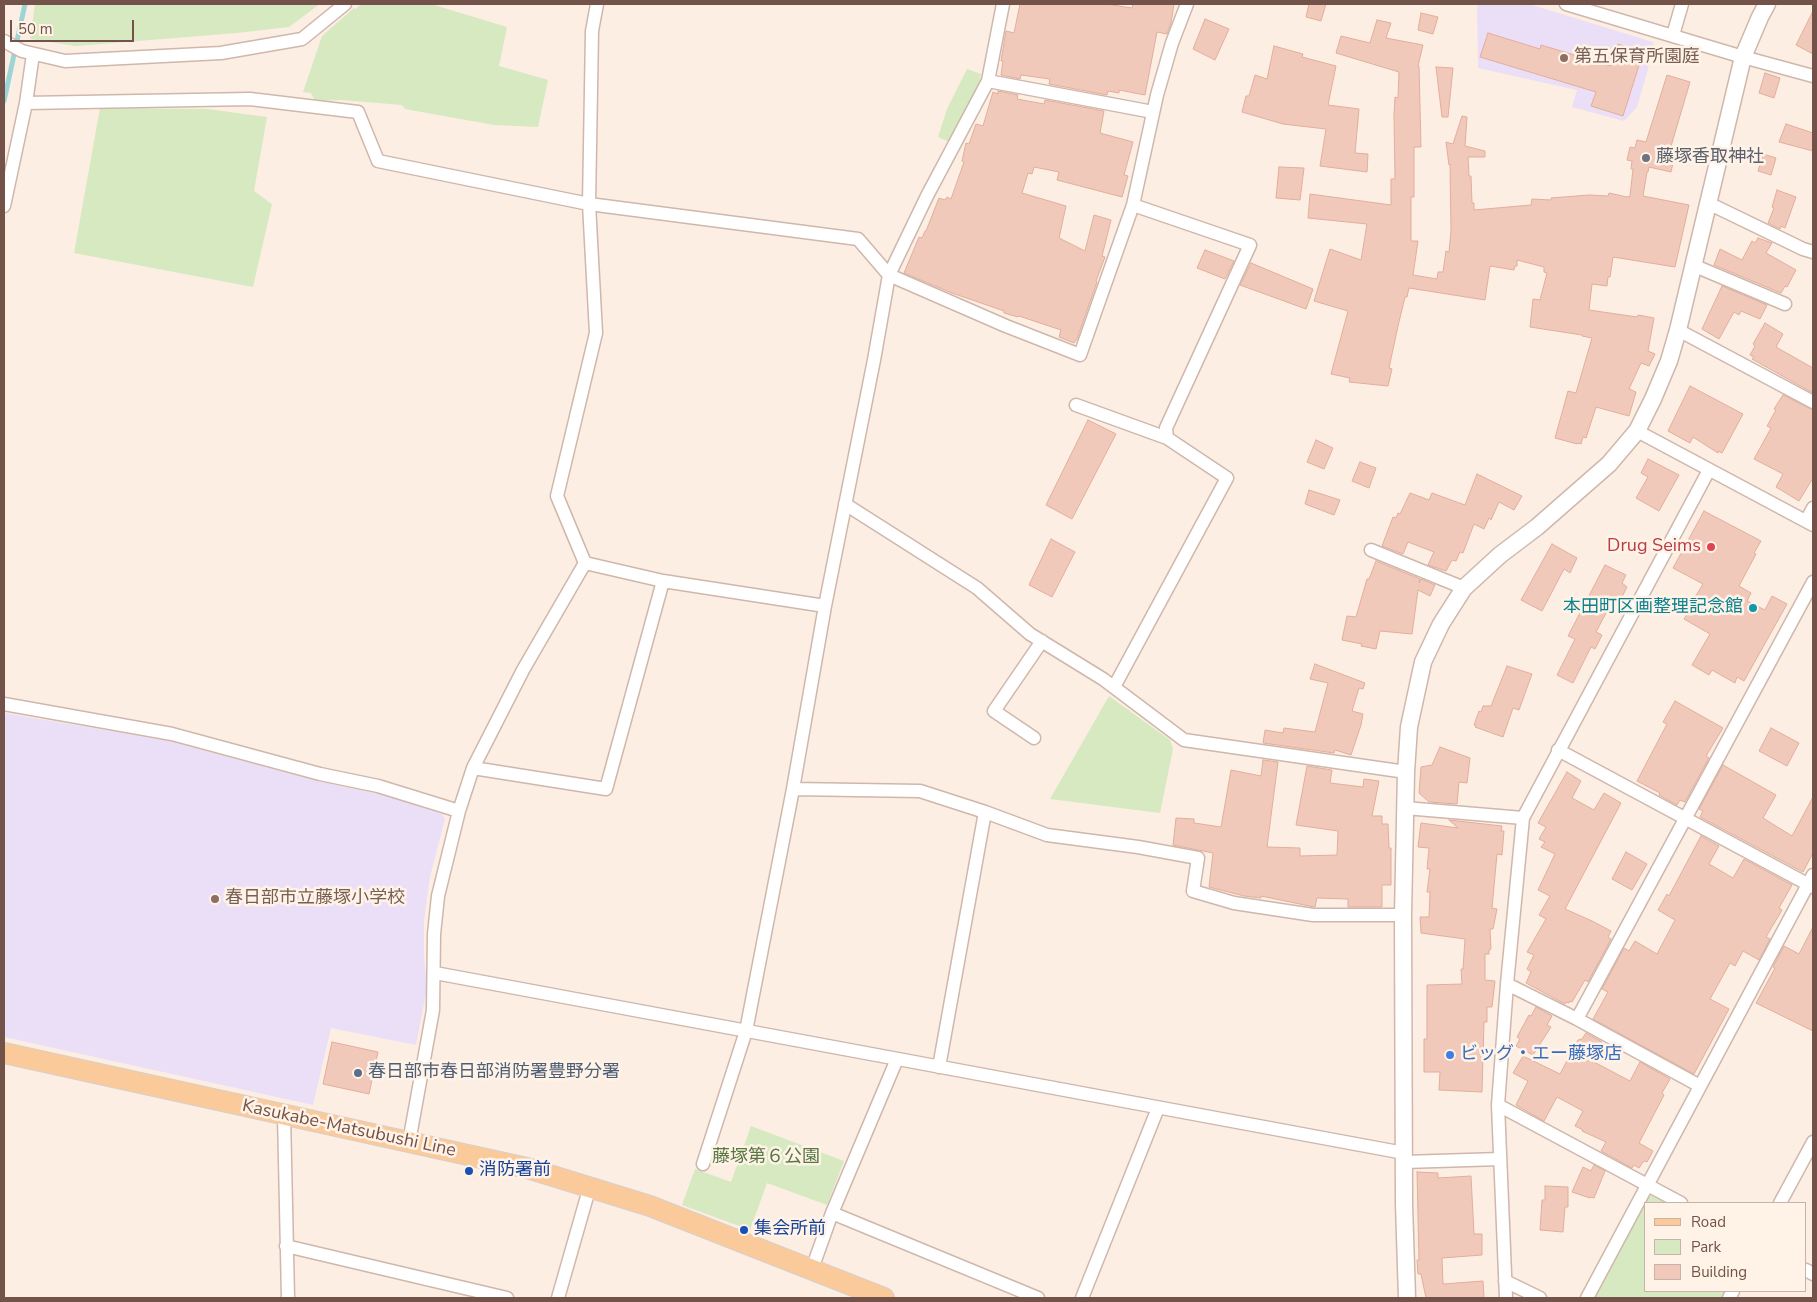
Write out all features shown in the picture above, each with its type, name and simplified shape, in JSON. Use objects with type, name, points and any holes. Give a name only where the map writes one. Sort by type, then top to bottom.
[{"type":"main road","name":"Kasukabe-Matsubushi Line","points":[[4,1053],[527,1168],[650,1206],[884,1298]]},
{"type":"street","points":[[4,41],[22,51],[65,60],[221,53],[302,39],[344,4]]},
{"type":"street","points":[[585,563],[557,496],[596,333],[589,204],[592,31],[597,4]]},
{"type":"street","points":[[703,1164],[746,1031],[793,789],[844,504],[874,360],[889,275],[927,196],[988,81],[1003,4]]},
{"type":"street","points":[[26,103],[250,99],[358,112],[378,161],[589,204],[858,239],[889,275],[1006,326],[1080,355],[1133,206],[1153,112],[1172,43],[1187,4]]},
{"type":"street","points":[[1566,4],[1587,7],[1743,57],[1813,76]]},
{"type":"street","points":[[1673,35],[1682,4]]},
{"type":"street","points":[[1407,1298],[1404,1158],[1403,915],[1406,772],[1409,727],[1423,662],[1441,624],[1464,588],[1609,464],[1637,431],[1669,361],[1694,266],[1743,57],[1767,4]]},
{"type":"street","points":[[4,206],[26,103],[33,54]]},
{"type":"street","points":[[988,81],[1153,112]]},
{"type":"street","points":[[1708,203],[1803,249],[1813,252]]},
{"type":"street","points":[[1133,206],[1250,245],[1166,428],[1166,438]]},
{"type":"street","points":[[1694,266],[1785,304]]},
{"type":"street","points":[[1678,330],[1813,402]]},
{"type":"street","points":[[1076,405],[1166,438],[1226,478],[1114,687]]},
{"type":"street","points":[[1637,431],[1810,523],[1813,508]]},
{"type":"street","points":[[1506,1298],[1498,1105],[1507,984],[1523,818],[1709,470]]},
{"type":"street","points":[[844,504],[977,588],[1030,634],[1114,687],[1184,740],[1406,772]]},
{"type":"street","points":[[1371,550],[1464,588]]},
{"type":"street","points":[[585,563],[663,581],[825,606]]},
{"type":"street","points":[[409,1142],[433,1010],[435,973],[434,934],[438,896],[459,811],[473,768],[523,670],[585,563]]},
{"type":"street","points":[[473,768],[606,789],[663,581]]},
{"type":"street","points":[[1577,1019],[1813,582]]},
{"type":"street","points":[[1034,738],[994,712],[1042,641]]},
{"type":"street","points":[[4,704],[172,734],[320,774],[378,786],[459,811]]},
{"type":"street","points":[[1558,750],[1686,819],[1812,882],[1587,1298]]},
{"type":"street","points":[[793,789],[920,790],[1047,835],[1138,847],[1198,858],[1193,891],[1234,902],[1312,915],[1403,915]]},
{"type":"street","points":[[1406,808],[1523,818]]},
{"type":"street","points":[[939,1067],[985,812]]},
{"type":"street","points":[[435,973],[1158,1108],[1404,1158],[1500,1159]]},
{"type":"street","points":[[1507,984],[1577,1019],[1700,1086]]},
{"type":"street","points":[[812,1269],[832,1213],[897,1059]]},
{"type":"street","points":[[1498,1105],[1679,1202]]},
{"type":"street","points":[[1082,1298],[1158,1108]]},
{"type":"street","points":[[284,1114],[288,1298]]},
{"type":"street","points":[[1781,1202],[1813,1142]]},
{"type":"street","points":[[558,1298],[590,1186]]},
{"type":"street","points":[[832,1213],[1038,1298]]},
{"type":"street","points":[[286,1246],[507,1298]]},
{"type":"street","points":[[1505,1281],[1540,1298]]},
{"type":"shaded area","name":"第五保育所園庭","points":[[1477,4],[1529,4],[1653,42],[1654,49],[1637,107],[1624,121],[1572,107],[1577,90],[1478,68]]},
{"type":"shaded area","name":"春日部市立藤塚小学校","points":[[4,713],[169,741],[321,782],[389,796],[442,814],[445,819],[430,877],[424,921],[424,957],[427,988],[416,1045],[331,1028],[313,1105],[4,1037]]},
{"type":"green space","points":[[35,4],[320,4],[289,27],[76,46],[30,39]]},
{"type":"green space","points":[[361,4],[431,4],[507,27],[499,66],[548,80],[538,127],[494,125],[405,109],[402,105],[342,100],[315,101],[311,93],[303,92],[322,36]]},
{"type":"green space","points":[[967,69],[981,74],[980,82],[949,142],[938,137],[947,109]]},
{"type":"green space","points":[[100,108],[207,109],[267,117],[254,191],[272,204],[253,287],[74,253]]},
{"type":"green space","points":[[1109,696],[1170,740],[1173,749],[1160,813],[1050,799]]},
{"type":"green space","name":"藤塚第６公園","points":[[751,1126],[844,1161],[827,1205],[767,1183],[750,1230],[682,1205],[695,1169],[731,1182]]},
{"type":"green space","points":[[1652,1196],[1664,1202],[1644,1202],[1644,1292],[1726,1292],[1723,1298],[1590,1298],[1643,1198]]},
{"type":"building","points":[[1020,4],[1106,4],[1132,8],[1133,4],[1174,4],[1167,34],[1157,32],[1145,95],[1119,90],[1119,93],[1108,91],[1107,95],[1049,84],[1050,79],[1021,75],[1020,79],[1001,75],[1003,61],[1001,61],[1006,31],[1014,33]]},
{"type":"building","points":[[1309,4],[1326,4],[1321,21],[1306,17]]},
{"type":"building","points":[[1813,11],[1813,54],[1796,45]]},
{"type":"building","points":[[1421,13],[1438,17],[1433,34],[1418,30]]},
{"type":"building","points":[[1205,19],[1229,29],[1215,60],[1193,49]]},
{"type":"building","points":[[1377,20],[1391,23],[1386,38],[1423,45],[1418,66],[1421,147],[1414,147],[1414,197],[1411,197],[1411,241],[1418,241],[1413,275],[1437,279],[1438,272],[1443,272],[1446,251],[1449,252],[1451,231],[1450,164],[1446,142],[1453,144],[1462,116],[1467,117],[1465,146],[1485,151],[1485,157],[1468,157],[1474,210],[1531,205],[1532,199],[1551,200],[1551,198],[1589,195],[1608,196],[1609,193],[1627,197],[1630,196],[1633,169],[1631,169],[1632,161],[1627,160],[1630,147],[1635,148],[1637,140],[1646,142],[1667,75],[1690,82],[1669,153],[1675,154],[1671,172],[1649,167],[1643,196],[1689,205],[1675,267],[1613,257],[1607,286],[1592,284],[1589,310],[1654,318],[1648,351],[1655,354],[1649,366],[1641,363],[1629,389],[1636,392],[1629,416],[1596,407],[1586,438],[1583,437],[1581,444],[1555,438],[1568,391],[1576,393],[1592,338],[1530,327],[1533,299],[1540,300],[1547,273],[1544,272],[1544,267],[1517,260],[1517,266],[1515,266],[1514,270],[1490,266],[1485,300],[1409,288],[1407,297],[1405,297],[1389,368],[1392,369],[1388,386],[1349,382],[1350,378],[1331,374],[1348,311],[1314,301],[1330,249],[1361,260],[1367,224],[1308,218],[1310,194],[1391,205],[1391,179],[1395,179],[1395,97],[1398,98],[1399,72],[1336,53],[1341,36],[1370,43]]},
{"type":"building","points":[[1488,33],[1540,49],[1541,45],[1611,66],[1618,44],[1635,50],[1634,56],[1641,59],[1623,116],[1591,106],[1596,92],[1480,57]]},
{"type":"building","points":[[1274,46],[1303,54],[1302,57],[1336,66],[1328,105],[1359,109],[1355,153],[1368,154],[1367,172],[1320,166],[1326,129],[1283,124],[1242,112],[1246,96],[1249,96],[1255,75],[1267,79]]},
{"type":"building","points":[[1436,67],[1453,68],[1448,117],[1442,117]]},
{"type":"building","points":[[1765,73],[1780,78],[1774,98],[1759,93]]},
{"type":"building","points":[[998,91],[1018,95],[1017,99],[1044,104],[1045,100],[1104,111],[1100,133],[1133,142],[1124,175],[1128,176],[1122,197],[1057,180],[1059,172],[1034,167],[1032,174],[1028,173],[1022,193],[1066,206],[1059,238],[1085,251],[1094,215],[1111,220],[1102,256],[1105,257],[1074,343],[1059,337],[1061,330],[1004,313],[1004,311],[952,293],[904,273],[919,237],[922,238],[926,231],[939,198],[945,200],[947,197],[951,199],[964,162],[962,161],[966,143],[969,144],[976,124],[983,126],[993,92],[998,94]]},
{"type":"building","points":[[1786,124],[1813,133],[1813,151],[1779,142]]},
{"type":"building","points":[[1763,154],[1776,158],[1771,175],[1758,171]]},
{"type":"building","points":[[1279,167],[1304,168],[1300,200],[1276,198]]},
{"type":"building","points":[[1777,190],[1796,197],[1785,228],[1781,226],[1780,229],[1768,223],[1774,208],[1772,207]]},
{"type":"building","points":[[1758,238],[1772,243],[1766,253],[1796,270],[1787,287],[1785,286],[1781,293],[1714,265],[1720,249],[1742,260],[1752,241],[1755,243]]},
{"type":"building","points":[[1205,250],[1234,261],[1225,279],[1197,268]]},
{"type":"building","points":[[1251,263],[1313,289],[1306,309],[1240,285]]},
{"type":"building","points":[[1722,286],[1767,305],[1760,319],[1741,311],[1739,315],[1734,312],[1719,339],[1702,329]]},
{"type":"building","points":[[1765,323],[1783,334],[1776,347],[1813,368],[1813,393],[1752,359],[1754,357],[1750,355],[1755,346],[1753,344]]},
{"type":"building","points":[[1690,386],[1743,414],[1722,453],[1718,451],[1718,453],[1693,437],[1690,443],[1668,431]]},
{"type":"building","points":[[1783,395],[1813,410],[1813,478],[1799,501],[1776,487],[1783,474],[1754,459],[1771,428],[1767,426],[1776,410],[1774,409]]},
{"type":"building","points":[[1088,420],[1116,434],[1072,519],[1046,505]]},
{"type":"building","points":[[1316,440],[1333,448],[1324,469],[1307,462]]},
{"type":"building","points":[[1648,459],[1679,475],[1659,511],[1636,498],[1648,477],[1641,473]]},
{"type":"building","points":[[1360,462],[1376,468],[1369,488],[1352,481]]},
{"type":"building","points":[[1477,474],[1522,496],[1514,510],[1499,502],[1491,520],[1489,518],[1484,529],[1474,524],[1463,553],[1460,552],[1456,561],[1452,560],[1446,571],[1428,565],[1434,552],[1408,542],[1403,554],[1382,546],[1393,517],[1396,518],[1398,513],[1400,514],[1410,493],[1429,500],[1432,493],[1465,505]]},
{"type":"building","points":[[1309,490],[1340,500],[1334,515],[1305,504]]},
{"type":"building","points":[[1704,511],[1761,541],[1739,586],[1751,593],[1747,601],[1765,610],[1772,596],[1787,604],[1744,681],[1737,677],[1735,683],[1712,670],[1709,675],[1692,665],[1710,634],[1684,619],[1703,584],[1673,568]]},
{"type":"building","points":[[1051,539],[1075,552],[1052,597],[1029,585]]},
{"type":"building","points":[[1552,544],[1577,558],[1570,573],[1564,569],[1542,611],[1521,600]]},
{"type":"building","points":[[1376,561],[1420,579],[1419,583],[1421,579],[1435,585],[1430,596],[1418,590],[1412,634],[1380,631],[1376,649],[1342,640],[1347,616],[1356,617],[1367,579],[1369,579]]},
{"type":"building","points":[[1605,565],[1626,575],[1622,583],[1627,587],[1620,601],[1614,598],[1596,632],[1602,635],[1595,649],[1591,647],[1573,683],[1557,675],[1575,639],[1568,636]]},
{"type":"building","points":[[1315,664],[1365,683],[1363,689],[1359,688],[1352,711],[1363,714],[1351,755],[1335,750],[1334,753],[1263,743],[1265,730],[1283,733],[1284,728],[1315,732],[1328,683],[1310,679]]},
{"type":"building","points":[[1507,666],[1532,674],[1519,710],[1513,708],[1503,737],[1474,725],[1483,706],[1491,706]]},
{"type":"building","points":[[1675,701],[1723,728],[1706,756],[1709,758],[1685,802],[1680,800],[1677,805],[1659,795],[1660,793],[1637,781],[1667,724],[1663,722]]},
{"type":"building","points":[[1771,728],[1799,743],[1787,766],[1759,751]]},
{"type":"building","points":[[1440,747],[1470,758],[1467,783],[1459,782],[1457,804],[1429,802],[1419,793],[1421,767],[1432,765]]},
{"type":"building","points":[[1263,760],[1278,762],[1267,847],[1300,848],[1300,856],[1337,855],[1338,831],[1296,825],[1307,766],[1332,770],[1330,783],[1363,787],[1364,779],[1379,781],[1372,816],[1382,816],[1382,824],[1388,824],[1389,848],[1391,848],[1391,885],[1382,885],[1382,907],[1348,907],[1348,899],[1317,898],[1314,907],[1261,896],[1261,898],[1244,896],[1209,887],[1213,853],[1173,845],[1176,818],[1194,819],[1194,823],[1221,827],[1231,770],[1261,776]]},
{"type":"building","points":[[1723,765],[1776,795],[1763,818],[1792,836],[1813,797],[1813,853],[1803,872],[1700,817],[1703,811],[1699,809]]},
{"type":"building","points":[[1567,772],[1581,781],[1572,798],[1594,810],[1604,793],[1621,803],[1565,909],[1611,931],[1608,937],[1611,939],[1588,982],[1585,980],[1572,1002],[1566,1002],[1565,1004],[1526,983],[1531,972],[1527,969],[1534,955],[1527,952],[1546,919],[1539,915],[1550,896],[1538,890],[1555,854],[1541,847],[1545,842],[1539,839],[1546,827],[1538,823]]},
{"type":"building","points":[[1449,820],[1502,826],[1501,831],[1504,831],[1502,855],[1497,854],[1492,908],[1497,909],[1493,929],[1490,929],[1491,949],[1489,954],[1485,954],[1485,980],[1495,981],[1492,1007],[1487,1007],[1487,1022],[1484,1022],[1482,1092],[1439,1090],[1440,1072],[1424,1072],[1424,1039],[1427,1039],[1427,985],[1462,984],[1461,969],[1463,969],[1465,939],[1421,933],[1420,917],[1429,917],[1430,892],[1427,892],[1430,869],[1427,869],[1429,848],[1418,847],[1421,823],[1458,828]]},
{"type":"building","points":[[1701,836],[1719,846],[1709,864],[1733,878],[1744,859],[1792,885],[1779,908],[1782,910],[1766,937],[1770,939],[1759,960],[1743,951],[1735,966],[1730,963],[1710,999],[1729,1009],[1694,1074],[1593,1019],[1608,992],[1602,989],[1624,948],[1629,951],[1635,941],[1657,954],[1675,920],[1658,910],[1667,894],[1669,896]]},
{"type":"building","points":[[1626,852],[1647,864],[1632,890],[1612,879]]},
{"type":"building","points":[[1813,927],[1813,1031],[1756,1003],[1775,968],[1773,967],[1784,946],[1799,954]]},
{"type":"building","points":[[1536,1007],[1552,1016],[1547,1025],[1551,1027],[1533,1055],[1516,1046],[1520,1039],[1517,1037],[1529,1015],[1531,1016]]},
{"type":"building","points":[[1586,1033],[1602,1042],[1594,1062],[1630,1081],[1640,1062],[1670,1079],[1662,1093],[1664,1095],[1639,1143],[1653,1151],[1647,1162],[1644,1161],[1639,1168],[1634,1165],[1632,1168],[1601,1151],[1606,1142],[1575,1126],[1583,1111],[1557,1097],[1544,1121],[1516,1105],[1528,1081],[1513,1073],[1523,1056],[1560,1074],[1578,1040],[1582,1039]]},
{"type":"building","points":[[332,1042],[378,1052],[369,1094],[323,1084]]},
{"type":"building","points":[[1594,1165],[1605,1171],[1594,1198],[1572,1192],[1583,1167],[1591,1171]]},
{"type":"building","points":[[1417,1172],[1438,1173],[1438,1178],[1471,1176],[1474,1234],[1482,1234],[1482,1255],[1442,1258],[1443,1284],[1483,1281],[1484,1298],[1426,1298],[1421,1274],[1418,1274],[1417,1260],[1419,1260]]},
{"type":"building","points":[[1545,1186],[1568,1187],[1568,1207],[1565,1207],[1563,1232],[1540,1230],[1542,1200],[1545,1200]]},
{"type":"waterway","points":[[4,101],[25,4]]},
{"type":"place","name":"第五保育所園庭","points":[[1564,58]]},
{"type":"place","name":"藤塚香取神社","points":[[1646,158]]},
{"type":"place","name":"Drug Seims","points":[[1711,547]]},
{"type":"place","name":"本田町区画整理記念館","points":[[1753,608]]},
{"type":"place","name":"春日部市立藤塚小学校","points":[[215,899]]},
{"type":"place","name":"ビッグ・エー藤塚店","points":[[1450,1055]]},
{"type":"place","name":"春日部市春日部消防署豊野分署","points":[[358,1073]]},
{"type":"place","name":"消防署前","points":[[469,1171]]},
{"type":"place","name":"集会所前","points":[[744,1230]]}]
